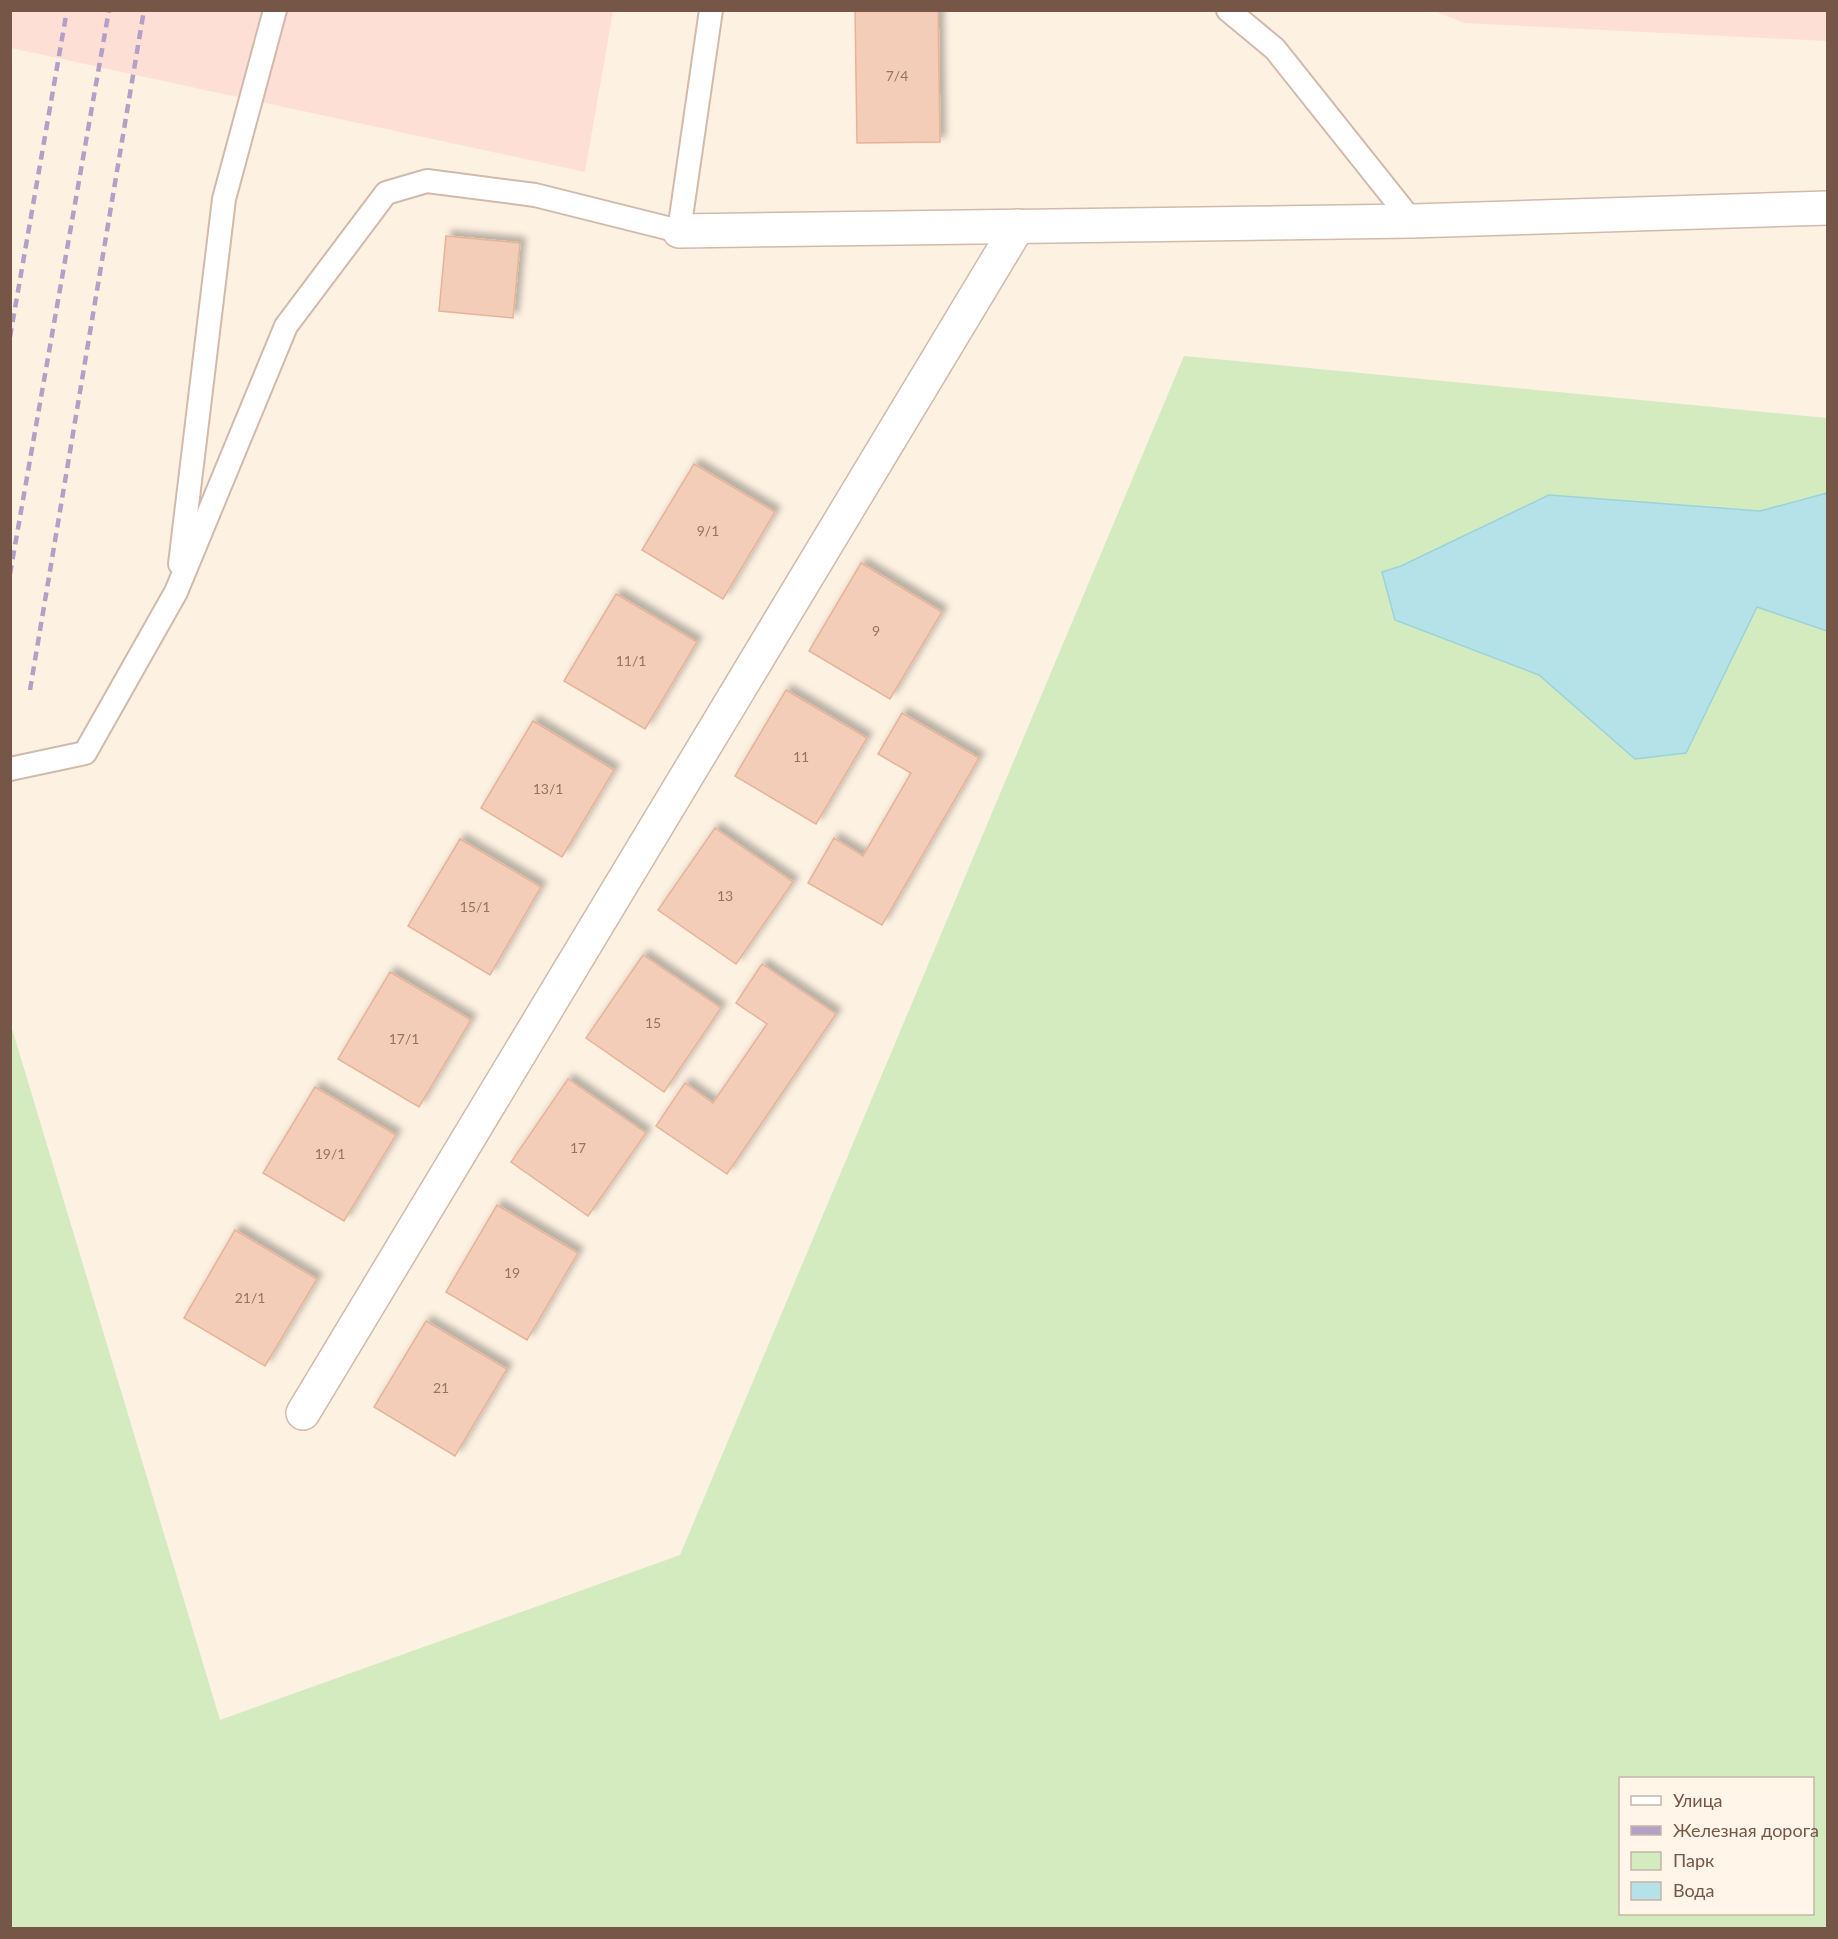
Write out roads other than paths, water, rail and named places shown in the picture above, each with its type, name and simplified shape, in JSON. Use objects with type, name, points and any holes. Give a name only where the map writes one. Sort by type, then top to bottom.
[{"type":"street","points":[[680,231],[1412,220],[1827,208]]},
{"type":"street","points":[[303,1413],[1018,226]]},
{"type":"lane","points":[[176,592],[224,199],[275,10]]},
{"type":"lane","points":[[10,769],[85,753],[176,592],[286,326],[386,193],[427,181],[536,195],[680,231],[711,10]]},
{"type":"lane","points":[[1228,10],[1275,49],[1412,220]]},
{"type":"water","points":[[1827,493],[1827,631],[1757,607],[1686,753],[1635,759],[1539,675],[1395,620],[1382,572],[1401,566],[1549,495],[1760,511]]},
{"type":"railway","points":[[10,337],[67,10]]},
{"type":"railway","points":[[10,574],[109,10]]},
{"type":"railway","points":[[30,690],[144,10]]}]
